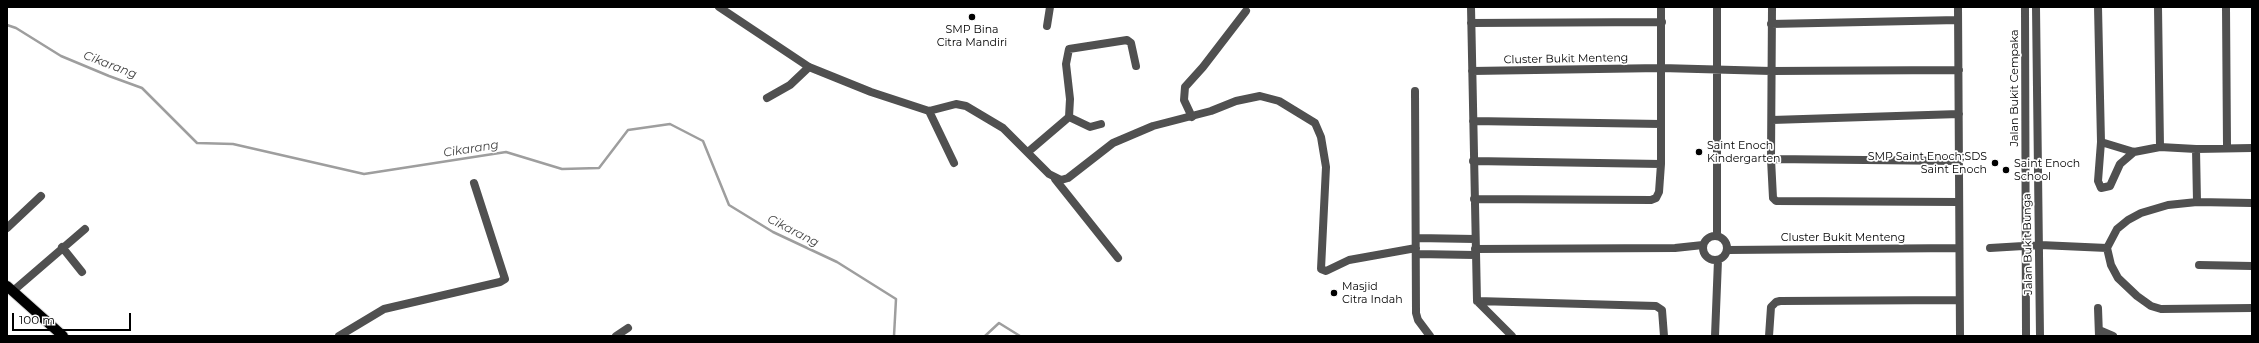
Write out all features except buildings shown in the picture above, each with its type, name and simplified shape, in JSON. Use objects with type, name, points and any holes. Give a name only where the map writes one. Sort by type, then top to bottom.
[{"type":"main road","points":[[10,289],[63,336]]},
{"type":"street","points":[[719,7],[809,67],[871,92],[929,111],[956,104],[962,104],[1003,128],[1055,179],[1118,258]]},
{"type":"street","points":[[1047,26],[1050,7]]},
{"type":"street","points":[[1471,7],[1474,239],[1477,301],[1512,336]]},
{"type":"street","points":[[1474,199],[1651,200],[1656,198],[1659,192],[1661,164],[1661,7]]},
{"type":"street","points":[[1717,7],[1717,235]]},
{"type":"street","points":[[1772,7],[1771,159],[1773,198],[1780,202],[1959,202]]},
{"type":"street","points":[[1958,7],[1960,336]]},
{"type":"street","name":"Jalan Bukit Cempaka","points":[[2025,7],[2026,336]]},
{"type":"street","name":"Jalan Bukit Bunga","points":[[2036,7],[2040,336]]},
{"type":"street","points":[[2098,7],[2101,142],[2098,181],[2101,188],[2110,186],[2120,164],[2134,152]]},
{"type":"street","points":[[2158,7],[2160,147]]},
{"type":"street","points":[[2226,7],[2228,147]]},
{"type":"street","points":[[1192,117],[1184,100],[1185,87],[1203,67],[1246,11]]},
{"type":"street","points":[[1771,24],[1958,20]]},
{"type":"street","points":[[1471,22],[1662,22]]},
{"type":"street","points":[[1070,117],[1070,99],[1066,64],[1069,49],[1127,40],[1131,43],[1136,66]]},
{"type":"street","points":[[2026,47],[2037,47]]},
{"type":"street","points":[[767,98],[790,85],[809,67]]},
{"type":"street","name":"Cluster Bukit Menteng","points":[[1472,71],[1661,68],[1771,71],[1959,70]]},
{"type":"street","points":[[1415,91],[1416,313],[1418,320],[1430,336]]},
{"type":"street","points":[[1055,179],[1068,178],[1113,143],[1153,126],[1192,117],[1236,101],[1260,96],[1279,101],[1315,123],[1321,137],[1326,167],[1320,266],[1324,271],[1349,260],[1416,251],[1475,252],[1675,248],[1703,246]]},
{"type":"street","points":[[929,111],[954,163]]},
{"type":"street","points":[[1772,120],[1959,114]]},
{"type":"street","points":[[1070,117],[1090,127],[1101,124]]},
{"type":"street","points":[[1028,152],[1070,117]]},
{"type":"street","points":[[1473,121],[1661,124]]},
{"type":"street","points":[[2026,133],[2037,133]]},
{"type":"street","points":[[2101,142],[2134,152],[2160,147],[2196,149],[2228,147],[2252,148]]},
{"type":"street","points":[[2196,149],[2197,202]]},
{"type":"street","points":[[1771,159],[1959,161]]},
{"type":"street","points":[[1473,161],[1661,164]]},
{"type":"street","points":[[339,336],[384,309],[500,282],[505,279],[474,183]]},
{"type":"street","points":[[7,228],[41,196]]},
{"type":"street","points":[[2252,203],[2197,202],[2168,205],[2142,213],[2128,220],[2117,230],[2107,248],[2111,265],[2118,278],[2137,296],[2151,306],[2161,309],[2252,308]]},
{"type":"street","points":[[10,289],[85,229]]},
{"type":"street","points":[[1717,235],[1726,241],[1728,250],[1726,255],[1718,260],[1713,260],[1705,255],[1703,246],[1708,237],[1717,235]]},
{"type":"street","points":[[1416,238],[1474,239]]},
{"type":"street","points":[[1990,248],[2040,245],[2107,248]]},
{"type":"street","points":[[62,247],[82,272]]},
{"type":"street","name":"Cluster Bukit Menteng","points":[[1728,250],[1959,248]]},
{"type":"street","points":[[1715,336],[1718,260]]},
{"type":"street","points":[[2199,265],[2252,266]]},
{"type":"street","points":[[1769,336],[1771,307],[1776,302],[1780,301],[1959,300]]},
{"type":"street","points":[[1477,301],[1656,306],[1662,310],[1664,336]]},
{"type":"street","points":[[2098,308],[2099,333],[2113,336]]},
{"type":"street","points":[[616,336],[628,328]]},
{"type":"waterway","name":"Cikarang","points":[[7,25],[16,28],[61,56],[142,88],[197,143],[233,144],[364,174],[506,152],[562,169],[599,168],[628,130],[670,124],[703,141],[729,205],[773,232],[837,262],[896,299],[894,336]]},
{"type":"waterway","name":"Cikarang","points":[[985,336],[999,323],[1020,336]]},
{"type":"place","name":"SMP Bina Citra Mandiri","points":[[972,17]]},
{"type":"place","name":"Saint Enoch Kindergarten","points":[[1699,152]]},
{"type":"place","name":"SMP Saint Enoch;SDS Saint Enoch","points":[[1995,163]]},
{"type":"place","name":"Saint Enoch School","points":[[2006,170]]},
{"type":"place","name":"Masjid Citra Indah","points":[[1334,293]]}]
